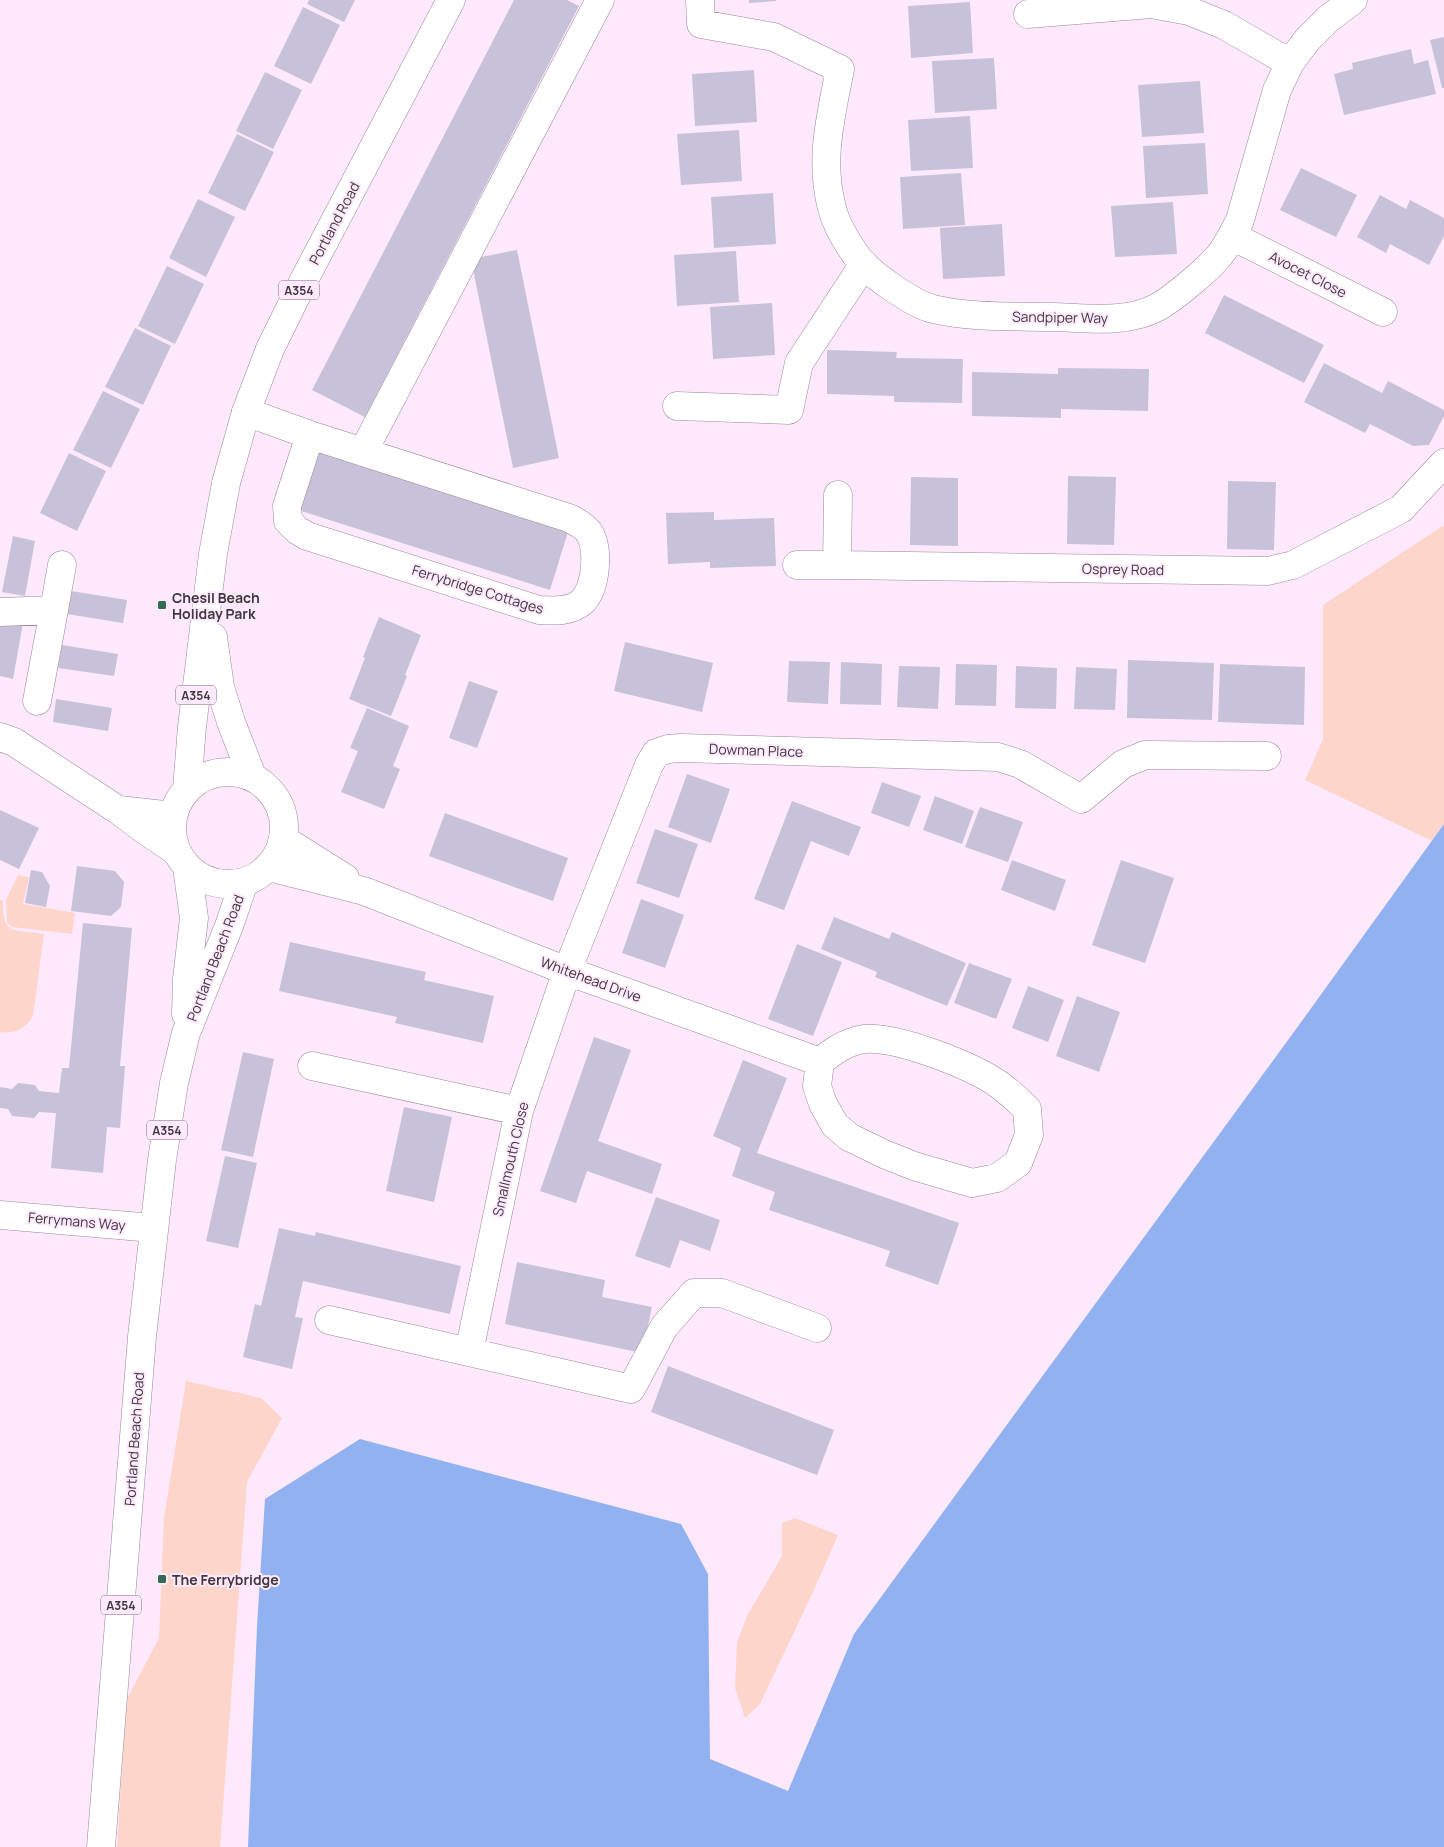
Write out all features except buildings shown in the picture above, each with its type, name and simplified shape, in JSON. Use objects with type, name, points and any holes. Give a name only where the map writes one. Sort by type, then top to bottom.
[{"type":"main road","name":"Portland Road","points":[[187,789],[192,726],[213,554],[226,483],[246,412],[270,349],[304,280],[451,0]]},
{"type":"main road","points":[[364,452],[600,0]]},
{"type":"main road","name":"Sandpiper Way","points":[[700,0],[701,24],[774,36],[840,69],[826,148],[826,168],[832,208],[847,240],[859,259],[888,284],[931,309],[969,314],[1108,319],[1134,315],[1158,307],[1219,256],[1240,220],[1277,90],[1290,62],[1307,40],[1328,19],[1353,0]]},
{"type":"main road","points":[[1028,14],[1151,4],[1189,11],[1224,26],[1290,62]]},
{"type":"main road","name":"Avocet Close","points":[[1232,236],[1383,312]]},
{"type":"main road","points":[[677,406],[789,410],[800,363],[864,264]]},
{"type":"main road","name":"Ferrybridge Cottages","points":[[246,412],[310,435],[569,518],[580,524],[590,533],[594,544],[594,578],[590,590],[582,602],[557,611],[539,610],[307,536],[288,521],[288,506],[310,435]]},
{"type":"main road","name":"Osprey Road","points":[[797,565],[1268,571],[1293,565],[1400,510],[1444,463]]},
{"type":"main road","points":[[837,565],[838,496]]},
{"type":"main road","points":[[36,701],[40,691],[62,565]]},
{"type":"main road","name":"Portland Road","points":[[208,601],[220,687],[252,776]]},
{"type":"main road","points":[[0,612],[54,610]]},
{"type":"main road","points":[[0,737],[14,742],[118,810],[182,859]]},
{"type":"main road","name":"Dowman Place","points":[[567,971],[649,765],[656,753],[681,748],[998,758],[1020,764],[1081,799],[1123,764],[1144,755],[1267,756]]},
{"type":"main road","points":[[187,789],[202,778],[220,773],[252,776]]},
{"type":"main road","name":"A354","points":[[187,789],[178,802],[173,816],[172,834],[182,859],[199,876],[213,882],[229,884],[244,882],[257,876],[268,867],[277,854],[284,824],[274,797],[252,776]]},
{"type":"main road","points":[[118,810],[173,816]]},
{"type":"main road","name":"Whitehead Drive","points":[[282,839],[364,891]]},
{"type":"main road","name":"Portland Beach Road","points":[[182,859],[194,918],[187,979],[186,1033]]},
{"type":"main road","name":"Whitehead Drive","points":[[268,867],[364,891],[567,971],[820,1062]]},
{"type":"main road","name":"Portland Beach Road","points":[[101,1847],[142,1337],[153,1228],[174,1083],[186,1033],[244,882]]},
{"type":"main road","name":"Smallmouth Close","points":[[469,1352],[519,1111],[567,971]]},
{"type":"main road","points":[[864,1039],[900,1043],[952,1060],[1000,1085],[1027,1108],[1029,1134],[1018,1163],[997,1178],[972,1184],[914,1166],[849,1137],[835,1125],[823,1104],[818,1086],[820,1062],[840,1046],[864,1039]]},
{"type":"main road","points":[[312,1066],[519,1111]]},
{"type":"main road","name":"Ferrymans Way","points":[[0,1215],[153,1228]]},
{"type":"main road","points":[[329,1320],[631,1389],[664,1326],[694,1293],[722,1293],[817,1328]]},
{"type":"shaded area","points":[[1444,525],[1444,824],[1432,841],[1305,780],[1323,739],[1323,605]]},
{"type":"shaded area","points":[[18,875],[29,877],[23,904],[75,913],[72,934],[12,927],[7,923],[6,900]]},
{"type":"shaded area","points":[[0,900],[3,901],[3,912],[8,926],[18,931],[44,934],[33,1016],[19,1030],[10,1032],[0,1032]]},
{"type":"shaded area","points":[[186,1381],[261,1398],[282,1418],[247,1482],[220,1847],[117,1847],[126,1701],[159,1638],[164,1518]]},
{"type":"shaded area","points":[[795,1518],[838,1535],[760,1704],[745,1718],[735,1688],[737,1642],[747,1616],[782,1556],[782,1523]]},
{"type":"water","points":[[1444,824],[1444,1847],[248,1847],[257,1626],[265,1499],[360,1439],[681,1524],[708,1574],[710,1759],[788,1791],[854,1634]]},
{"type":"place","name":"Chesil Beach Holiday Park","points":[[162,605]]},
{"type":"place","name":"The Ferrybridge","points":[[162,1579]]}]
